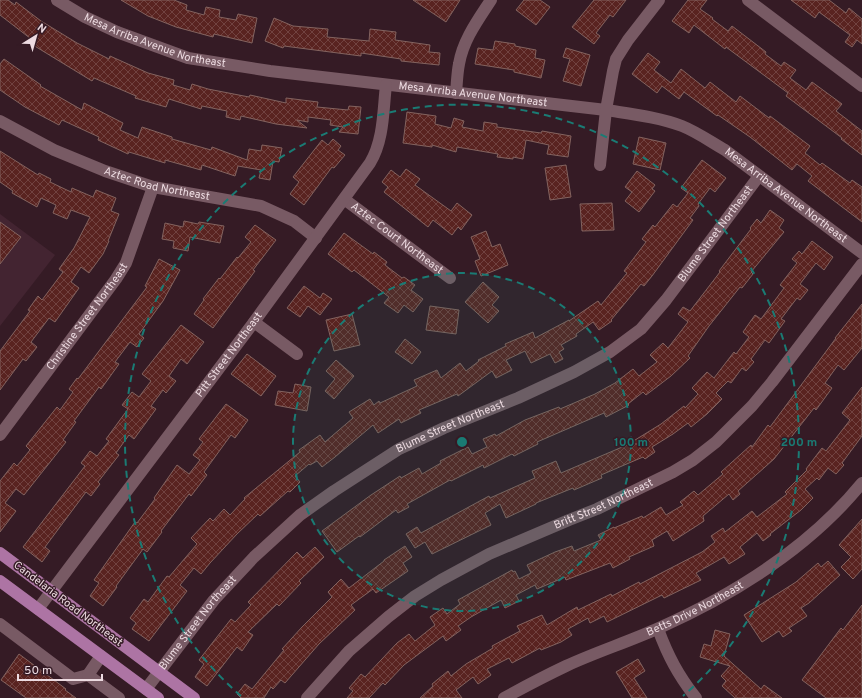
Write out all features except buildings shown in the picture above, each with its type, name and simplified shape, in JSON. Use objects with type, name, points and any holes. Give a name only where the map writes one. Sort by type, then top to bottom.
[{"type":"main road","name":"Candelaria Road Northeast","points":[[0,554],[194,698]]},
{"type":"main road","name":"Candelaria Road Northeast","points":[[2,586],[38,609],[158,698]]},
{"type":"street","name":"Mesa Arriba Avenue Northeast","points":[[57,0],[85,17],[117,32],[188,58],[270,71],[606,110],[661,120],[682,126],[725,150],[862,253]]},
{"type":"street","points":[[456,93],[459,64],[464,46],[471,30],[491,0]]},
{"type":"street","points":[[600,165],[606,110],[612,71],[616,59],[628,40],[659,0]]},
{"type":"street","points":[[748,0],[862,86]]},
{"type":"street","name":"Pitt Street Northeast","points":[[38,609],[254,322],[376,153],[379,143],[386,85]]},
{"type":"street","name":"Aztec Road Northeast","points":[[0,121],[54,150],[105,171],[153,187],[261,206],[294,221],[316,238]]},
{"type":"street","name":"Blume Street Northeast","points":[[146,689],[214,600],[254,557],[300,515],[334,490],[399,449],[444,428],[518,398],[590,363],[619,346],[641,329],[666,300],[759,176]]},
{"type":"street","name":"Christine Street Northeast","points":[[0,435],[126,263],[153,187]]},
{"type":"street","name":"Aztec Court Northeast","points":[[344,199],[450,278]]},
{"type":"street","name":"Britt Street Northeast","points":[[307,698],[349,651],[388,617],[422,592],[490,554],[597,509],[673,472],[693,460],[716,442],[752,406],[862,264]]},
{"type":"street","points":[[254,322],[297,354]]},
{"type":"street","name":"Betts Drive Northeast","points":[[504,698],[566,666],[658,629],[708,604],[769,568],[826,521],[841,507],[862,483]]},
{"type":"street","points":[[0,624],[74,679],[88,675],[101,656]]},
{"type":"street","points":[[658,629],[666,652],[675,669],[696,698]]},
{"type":"street","points":[[88,675],[119,698]]},
{"type":"shaded area","points":[[0,214],[55,255],[0,326]]}]
